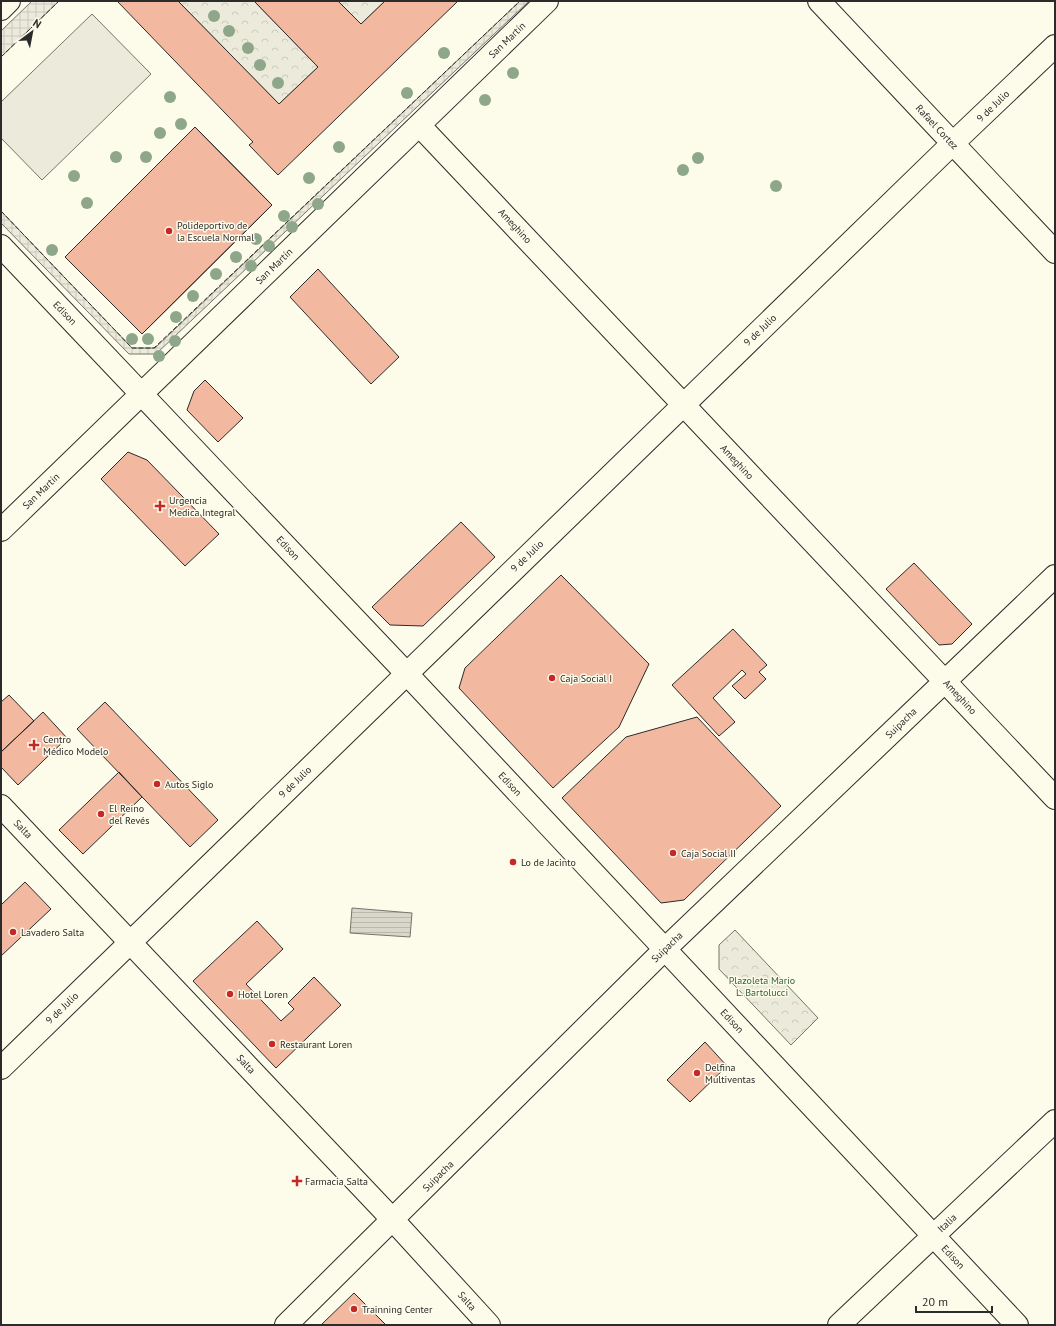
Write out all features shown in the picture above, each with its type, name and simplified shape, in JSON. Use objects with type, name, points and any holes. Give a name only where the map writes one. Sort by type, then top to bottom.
[{"type":"street","points":[[1,9],[9,1]]},
{"type":"street","name":"San Martín","points":[[1,530],[547,1]]},
{"type":"street","name":"Rafael Cortez","points":[[820,1],[952,144],[1055,252]]},
{"type":"street","name":"9 de Julio","points":[[1,1068],[683,404],[1055,46]]},
{"type":"street","name":"Ameghino","points":[[419,125],[1055,798]]},
{"type":"street","name":"Edison","points":[[1,246],[407,674],[1017,1325]]},
{"type":"street","name":"Suipacha","points":[[286,1325],[665,949],[1055,576]]},
{"type":"street","name":"Salta","points":[[1,806],[393,1220],[489,1325]]},
{"type":"street","name":"Italia","points":[[839,1325],[1055,1121]]},
{"type":"green space","points":[[178,1],[254,1],[318,67],[279,104]]},
{"type":"green space","points":[[338,1],[385,1],[361,24]]},
{"type":"green space","points":[[92,14],[151,74],[42,180],[1,138],[1,102]]},
{"type":"green space","name":"Plazoleta Mario L. Bartolucci","points":[[735,930],[818,1018],[791,1045],[719,969],[719,945]]},
{"type":"shaded area","points":[[32,1],[59,1],[1,57],[1,31]]},
{"type":"shaded area","points":[[520,1],[529,1],[156,354],[129,354],[1,223],[1,211],[132,348],[155,348]]},
{"type":"shaded area","points":[[352,908],[412,913],[410,937],[350,933]]},
{"type":"building","points":[[117,1],[178,1],[279,104],[318,67],[254,1],[338,1],[361,24],[385,1],[458,1],[278,175],[249,145],[253,142]]},
{"type":"building","name":"Polideportivo de la Escuela Normal","points":[[195,127],[272,205],[142,334],[65,257]]},
{"type":"building","name":"Polideportivo de la Escuela Normal","points":[[195,127],[272,205],[142,334],[65,257]]},
{"type":"building","points":[[318,269],[399,357],[371,384],[290,297]]},
{"type":"building","points":[[205,380],[243,418],[218,442],[187,410],[194,391]]},
{"type":"building","name":"Urgencia Medica Integral","points":[[128,452],[147,460],[219,534],[185,566],[101,479]]},
{"type":"building","points":[[461,522],[495,557],[423,626],[390,625],[372,607]]},
{"type":"building","points":[[914,563],[972,624],[952,644],[939,645],[886,589]]},
{"type":"building","name":"Caja Social I","points":[[561,575],[649,664],[619,727],[553,788],[459,688],[465,668]]},
{"type":"building","points":[[733,629],[767,665],[759,672],[766,679],[745,699],[732,686],[746,674],[742,670],[713,698],[735,722],[719,736],[672,685]]},
{"type":"building","points":[[9,695],[34,721],[1,752],[1,702]]},
{"type":"building","name":"Autos Siglo","points":[[105,702],[218,820],[190,847],[77,729]]},
{"type":"building","name":"Centro Médico Modelo","points":[[43,712],[67,738],[18,785],[1,767],[1,752]]},
{"type":"building","name":"Caja Social II","points":[[697,717],[781,806],[684,900],[661,903],[562,798],[626,737]]},
{"type":"building","name":"El Reino del Revés","points":[[119,772],[142,797],[83,854],[59,830]]},
{"type":"building","name":"Lavadero Salta","points":[[25,882],[51,909],[1,956],[1,905]]},
{"type":"building","name":"Hotel Loren","points":[[257,921],[283,949],[246,984],[281,1021],[294,1009],[288,1003],[314,977],[341,1005],[276,1068],[193,981]]},
{"type":"building","name":"Delfina Multiventas","points":[[705,1042],[727,1066],[690,1102],[667,1080]]},
{"type":"building","name":"Trainning Center","points":[[354,1293],[386,1325],[321,1325]]},
{"type":"fence","points":[[1,57],[59,1]]},
{"type":"fence","points":[[1,211],[132,348],[154,348],[520,1]]},
{"type":"place","name":"Polideportivo de la Escuela Normal","points":[[169,231]]},
{"type":"place","name":"Urgencia Medica Integral","points":[[160,506]]},
{"type":"place","name":"Caja Social I","points":[[552,678]]},
{"type":"place","name":"Centro Médico Modelo","points":[[34,745]]},
{"type":"place","name":"Autos Siglo","points":[[157,784]]},
{"type":"place","name":"El Reino del Revés","points":[[101,814]]},
{"type":"place","name":"Caja Social II","points":[[673,853]]},
{"type":"place","name":"Lo de Jacinto","points":[[513,862]]},
{"type":"place","name":"Lavadero Salta","points":[[13,932]]},
{"type":"place","name":"Hotel Loren","points":[[230,994]]},
{"type":"place","name":"Restaurant Loren","points":[[272,1044]]},
{"type":"place","name":"Delfina Multiventas","points":[[697,1073]]},
{"type":"place","name":"Farmacia Salta","points":[[297,1181]]},
{"type":"place","name":"Trainning Center","points":[[354,1309]]}]
